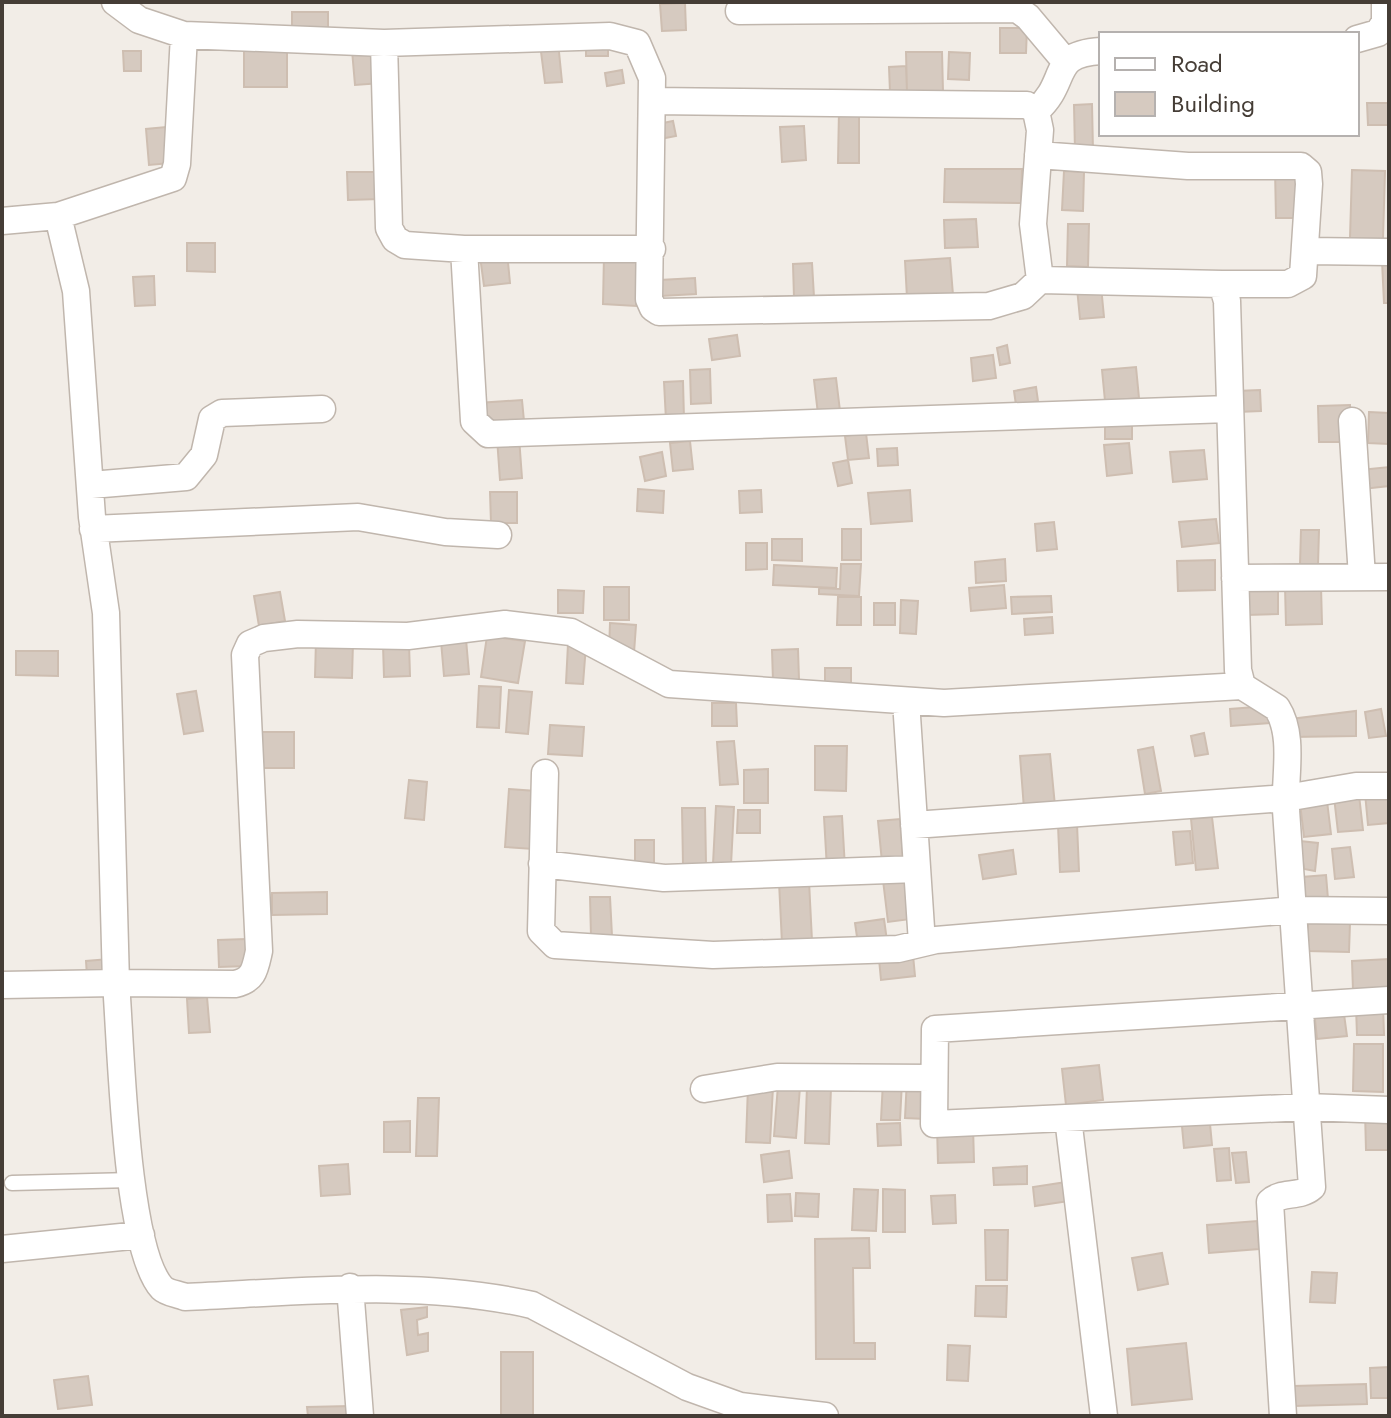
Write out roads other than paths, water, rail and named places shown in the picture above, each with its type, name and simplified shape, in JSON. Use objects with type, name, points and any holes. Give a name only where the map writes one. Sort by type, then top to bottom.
[{"type":"street","points":[[115,2],[139,20],[184,35],[384,43],[610,36],[637,43],[652,78],[649,299],[653,308],[666,313],[989,306],[1023,296],[1040,280],[1297,283],[1303,276],[1309,184],[1308,172],[1301,166],[1188,166],[1038,155]]},
{"type":"street","points":[[1038,2],[1038,31]]},
{"type":"street","points":[[1359,38],[1378,33],[1385,22],[1385,2]]},
{"type":"street","points":[[739,11],[1017,9],[1065,61]]},
{"type":"street","points":[[2,221],[58,216],[173,178],[177,164],[184,35]]},
{"type":"street","points":[[384,43],[389,228],[395,239],[405,245],[464,249],[652,249]]},
{"type":"street","points":[[1036,111],[1051,98],[1065,61],[1078,53],[1099,51]]},
{"type":"street","points":[[652,101],[1027,105],[1036,111],[1040,130],[1033,224],[1040,280]]},
{"type":"street","points":[[58,216],[76,291],[93,529],[109,656],[107,732],[116,983],[132,1180],[141,1235],[151,1271],[164,1290],[185,1297],[350,1287],[504,1299],[532,1305],[687,1387],[740,1411],[825,1416]]},
{"type":"street","points":[[464,249],[474,421],[488,434],[1229,409]]},
{"type":"street","points":[[1307,251],[1389,252]]},
{"type":"street","points":[[1222,284],[1227,301],[1238,670],[1242,686]]},
{"type":"street","points":[[91,485],[186,477],[204,455],[212,419],[222,413],[322,409]]},
{"type":"street","points":[[1352,421],[1362,577]]},
{"type":"street","points":[[93,529],[358,517],[445,532],[498,535]]},
{"type":"street","points":[[1235,578],[1389,577]]},
{"type":"street","points":[[2,985],[235,984],[247,982],[254,973],[259,951],[245,655],[250,644],[264,638],[298,634],[408,636],[505,624],[542,627],[571,632],[669,684],[944,703],[1242,686],[1270,702],[1281,715],[1286,737],[1286,798],[1297,1004],[1312,1187],[1304,1193],[1278,1196],[1270,1202],[1283,1416]]},
{"type":"street","points":[[906,701],[922,943]]},
{"type":"street","points":[[545,773],[541,931],[555,945],[713,955],[898,949],[922,943],[1293,910],[1389,911]]},
{"type":"street","points":[[914,825],[1286,798],[1356,786],[1389,786]]},
{"type":"street","points":[[542,864],[664,878],[917,869]]},
{"type":"street","points":[[1389,1000],[935,1029],[933,1078],[934,1124],[1306,1107],[1389,1110]]},
{"type":"street","points":[[704,1089],[777,1077],[933,1078]]},
{"type":"street","points":[[1068,1118],[1104,1416]]},
{"type":"street","points":[[2,1249],[141,1235]]},
{"type":"street","points":[[350,1287],[360,1416]]},
{"type":"lane","points":[[12,1183],[132,1180]]}]
